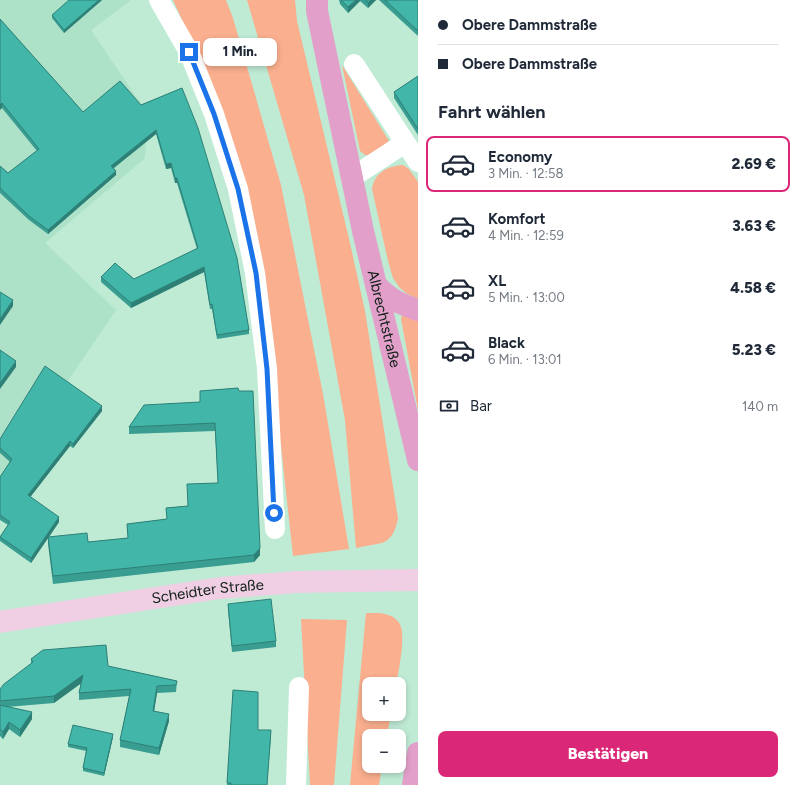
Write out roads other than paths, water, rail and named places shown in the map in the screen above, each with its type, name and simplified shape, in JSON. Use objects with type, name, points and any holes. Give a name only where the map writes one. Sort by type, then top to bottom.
[{"type":"main road","name":"Albrechtstraße","points":[[317,0],[317,11],[362,231],[418,460]]},
{"type":"main road","points":[[376,285],[400,304],[418,310]]},
{"type":"main road","points":[[412,785],[418,753]]},
{"type":"street","points":[[159,0],[189,52],[214,114],[238,189],[256,273],[267,369],[275,529]]},
{"type":"street","points":[[354,64],[418,162]]},
{"type":"street","points":[[351,178],[406,143]]},
{"type":"street","name":"Scheidter Straße","points":[[0,622],[202,590],[296,582],[418,580]]},
{"type":"street","points":[[296,785],[299,687]]}]
